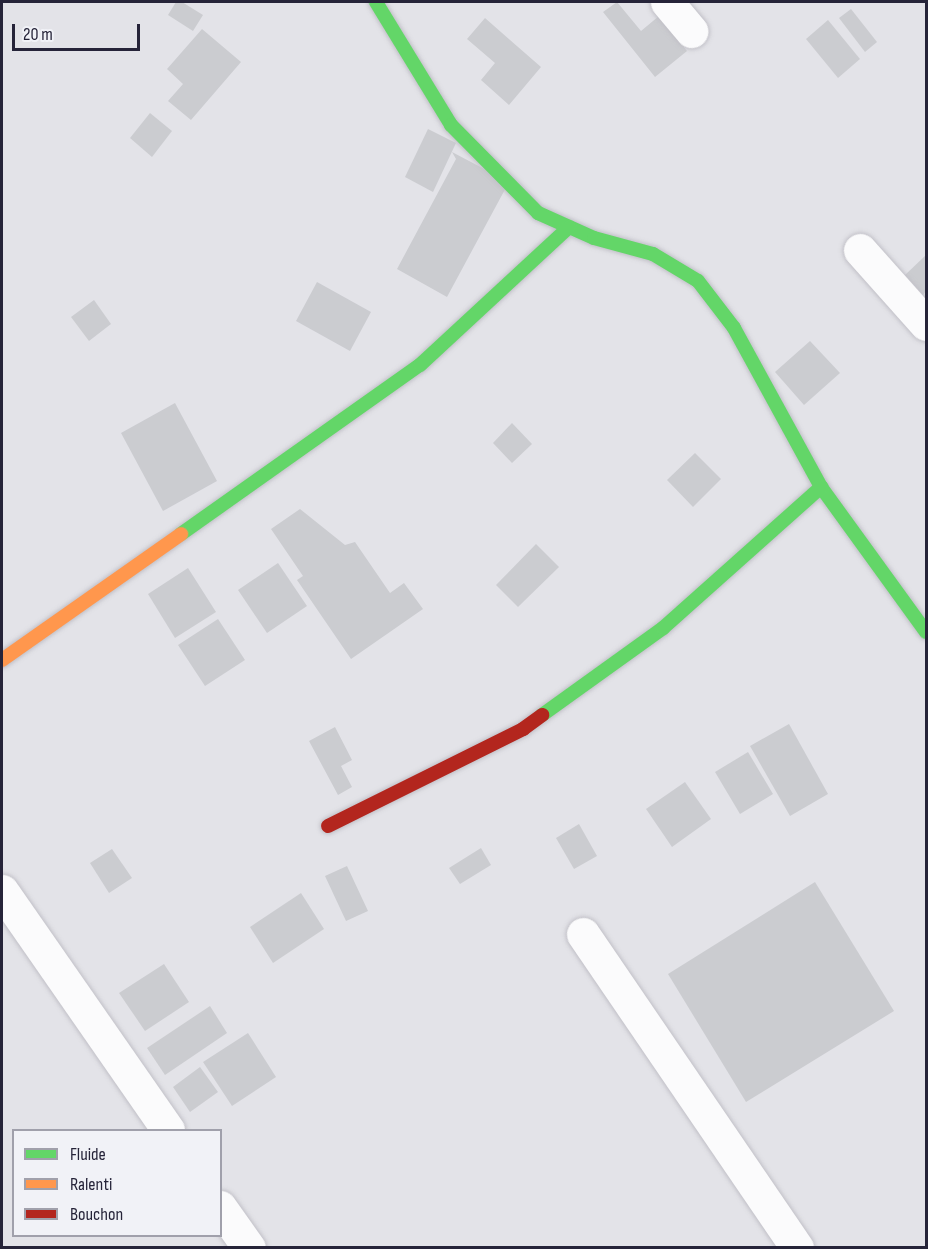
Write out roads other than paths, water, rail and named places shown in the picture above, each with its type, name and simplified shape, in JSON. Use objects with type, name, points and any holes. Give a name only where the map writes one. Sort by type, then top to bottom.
[{"type":"street","points":[[376,2],[451,125],[538,213],[594,238],[653,254],[698,281],[734,328],[821,487],[927,632]]},
{"type":"street","points":[[667,2],[691,31]]},
{"type":"street","points":[[2,660],[420,365],[569,227]]},
{"type":"street","points":[[860,250],[927,324]]},
{"type":"street","points":[[328,826],[523,729],[663,628],[821,487]]},
{"type":"street","points":[[2,891],[167,1129]]},
{"type":"street","points":[[583,934],[797,1248]]},
{"type":"street","points":[[222,1210],[249,1248]]}]
